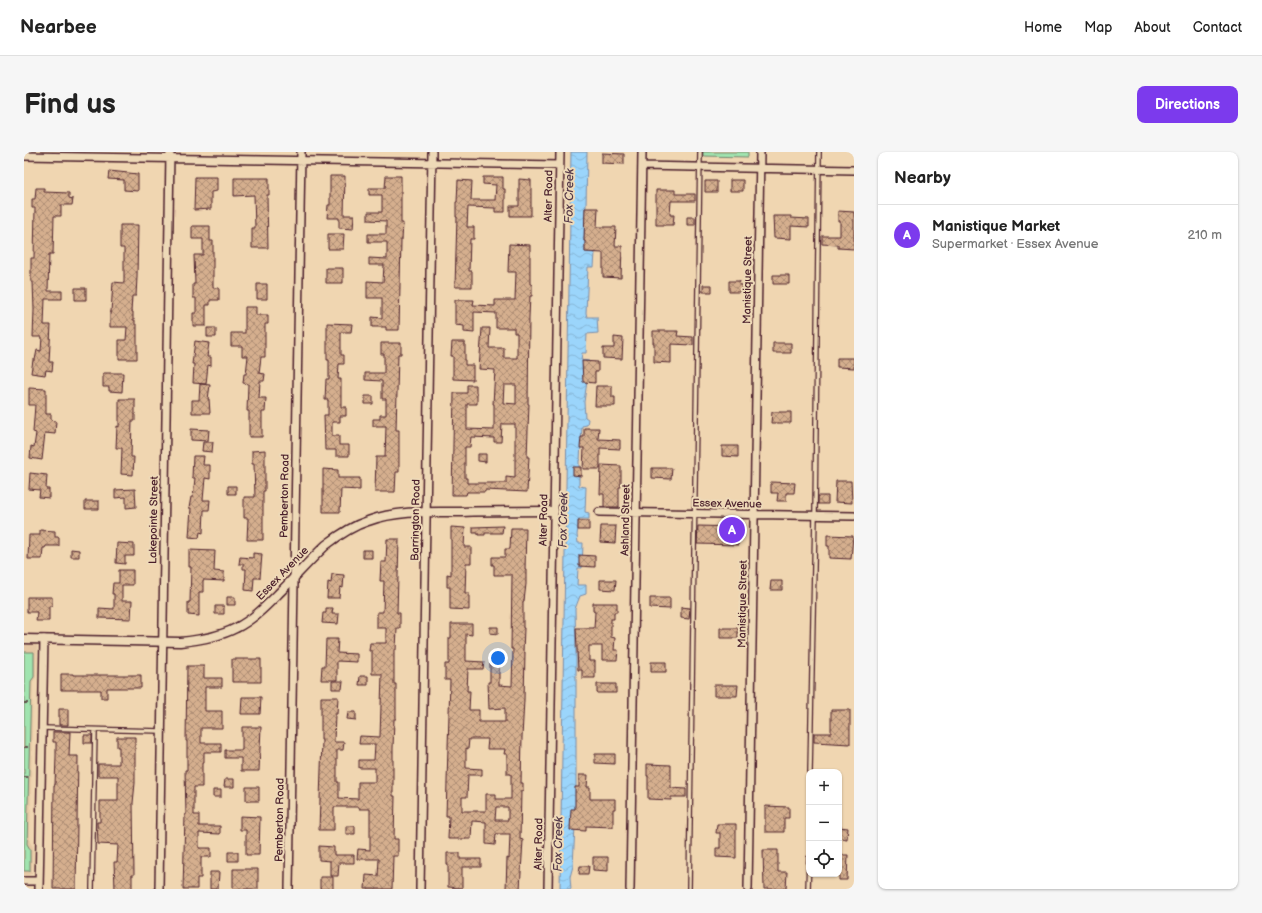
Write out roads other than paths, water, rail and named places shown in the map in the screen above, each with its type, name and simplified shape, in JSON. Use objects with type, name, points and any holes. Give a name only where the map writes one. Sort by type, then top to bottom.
[{"type":"street","name":"Pemberton Road","points":[[289,889],[301,152]]},
{"type":"street","name":"Barrington Road","points":[[420,889],[432,152]]},
{"type":"street","name":"Alter Road","points":[[548,889],[560,152]]},
{"type":"street","name":"Ashland Street","points":[[630,889],[642,152]]},
{"type":"street","name":"Manistique Street","points":[[748,889],[760,152]]},
{"type":"street","points":[[24,156],[170,155],[301,161],[559,165]]},
{"type":"street","name":"Lakepointe Street","points":[[159,889],[170,155]]},
{"type":"street","points":[[642,166],[854,170]]},
{"type":"street","name":"Essex Avenue","points":[[24,639],[162,642],[200,640],[236,629],[248,622],[262,611],[326,545],[337,536],[369,520],[386,516],[426,512],[554,511]]},
{"type":"street","name":"Essex Avenue","points":[[599,512],[854,516]]},
{"type":"street","points":[[39,889],[44,639]]},
{"type":"street","points":[[24,880],[39,881]]},
{"type":"lane","points":[[689,889],[700,152]]},
{"type":"lane","points":[[810,769],[815,515],[818,152]]},
{"type":"lane","points":[[42,728],[161,731]]},
{"type":"lane","points":[[92,889],[96,730]]},
{"type":"lane","points":[[808,877],[808,889]]},
{"type":"water","name":"Fox Creek","points":[[571,152],[587,152],[584,241],[597,242],[585,243],[585,252],[595,253],[594,267],[588,267],[586,313],[587,317],[597,317],[598,333],[587,334],[586,353],[582,353],[581,360],[590,361],[584,402],[585,417],[588,419],[587,425],[582,426],[579,460],[579,486],[586,487],[585,512],[589,513],[589,519],[579,519],[577,535],[578,543],[583,543],[582,568],[578,568],[577,585],[586,585],[586,594],[580,596],[575,609],[576,806],[573,866],[570,877],[571,889],[560,889]]},
{"type":"place","name":"Manistique Market","points":[[732,530]]}]
